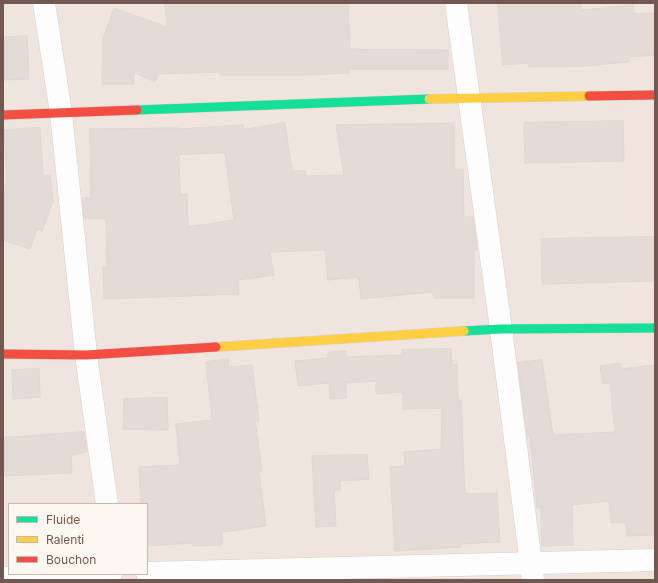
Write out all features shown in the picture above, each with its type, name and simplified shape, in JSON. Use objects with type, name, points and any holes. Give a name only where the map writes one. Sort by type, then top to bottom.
[{"type":"street","points":[[44,3],[61,114],[86,355],[107,503]]},
{"type":"street","points":[[456,3],[501,328],[532,572]]},
{"type":"street","points":[[3,115],[468,98],[655,95]]},
{"type":"street","points":[[3,354],[86,355],[501,328],[655,328]]},
{"type":"street","points":[[148,573],[532,572],[655,560]]},
{"type":"street","points":[[3,578],[84,575]]},
{"type":"shaded area","points":[[3,3],[655,3],[655,580],[3,580]]},
{"type":"building","points":[[165,3],[348,3],[350,49],[448,50],[448,69],[349,69],[349,73],[305,75],[220,75],[220,72],[159,74],[155,82],[134,72],[134,84],[102,84],[103,39],[114,8],[167,27]]},
{"type":"building","points":[[498,3],[581,3],[581,10],[633,5],[634,14],[655,13],[655,55],[629,57],[629,62],[585,66],[529,67],[529,63],[503,65]]},
{"type":"building","points":[[27,36],[29,79],[3,80],[3,38]]},
{"type":"building","points":[[623,121],[624,161],[525,163],[524,123]]},
{"type":"building","points":[[285,123],[292,171],[305,171],[306,176],[344,175],[336,125],[454,123],[454,169],[463,169],[464,217],[473,217],[477,250],[474,250],[474,298],[434,298],[433,292],[361,299],[359,277],[328,280],[325,250],[270,252],[274,275],[238,280],[239,294],[104,299],[103,267],[107,267],[106,219],[84,218],[82,198],[91,198],[90,129],[179,129],[243,125],[244,129]],"holes":[[[225,153],[234,220],[188,227],[187,194],[180,195],[179,155]]]},
{"type":"building","points":[[40,128],[43,175],[50,175],[53,201],[42,231],[37,229],[30,249],[3,240],[3,190],[7,182],[4,130]]},
{"type":"building","points":[[655,237],[655,281],[542,284],[541,239]]},
{"type":"building","points":[[451,349],[452,365],[457,365],[458,400],[461,400],[465,494],[497,493],[500,542],[461,544],[461,547],[395,551],[390,467],[405,466],[404,452],[441,449],[442,408],[403,409],[403,392],[376,394],[376,381],[346,383],[346,398],[330,399],[329,383],[298,386],[295,361],[328,358],[328,352],[346,351],[346,357],[402,355],[402,350]]},
{"type":"building","points":[[228,359],[229,367],[252,365],[259,421],[255,421],[262,471],[259,471],[266,526],[222,532],[222,545],[192,546],[192,543],[148,546],[148,503],[141,503],[139,467],[180,465],[176,424],[212,420],[206,362]]},
{"type":"building","points":[[542,360],[553,435],[615,432],[610,383],[603,384],[600,366],[621,363],[621,369],[655,365],[655,535],[627,536],[626,522],[611,523],[609,501],[572,505],[573,545],[542,546],[541,508],[537,508],[530,436],[527,436],[518,363]]},
{"type":"building","points":[[39,369],[40,397],[13,399],[12,370]]},
{"type":"building","points":[[167,398],[168,430],[123,429],[124,399]]},
{"type":"building","points":[[84,432],[87,452],[71,455],[72,473],[3,476],[3,438]]},
{"type":"building","points":[[367,455],[369,479],[340,481],[340,490],[334,490],[336,526],[316,527],[312,456]]},
{"type":"traffic: fast","points":[[137,110],[429,99]]},
{"type":"traffic: fast","points":[[464,331],[501,329],[655,328]]},
{"type":"traffic: slow","points":[[429,99],[589,96]]},
{"type":"traffic: slow","points":[[216,347],[464,331]]},
{"type":"traffic: jam","points":[[589,96],[655,95]]},
{"type":"traffic: jam","points":[[3,115],[137,110]]},
{"type":"traffic: jam","points":[[3,354],[86,355],[216,347]]}]
